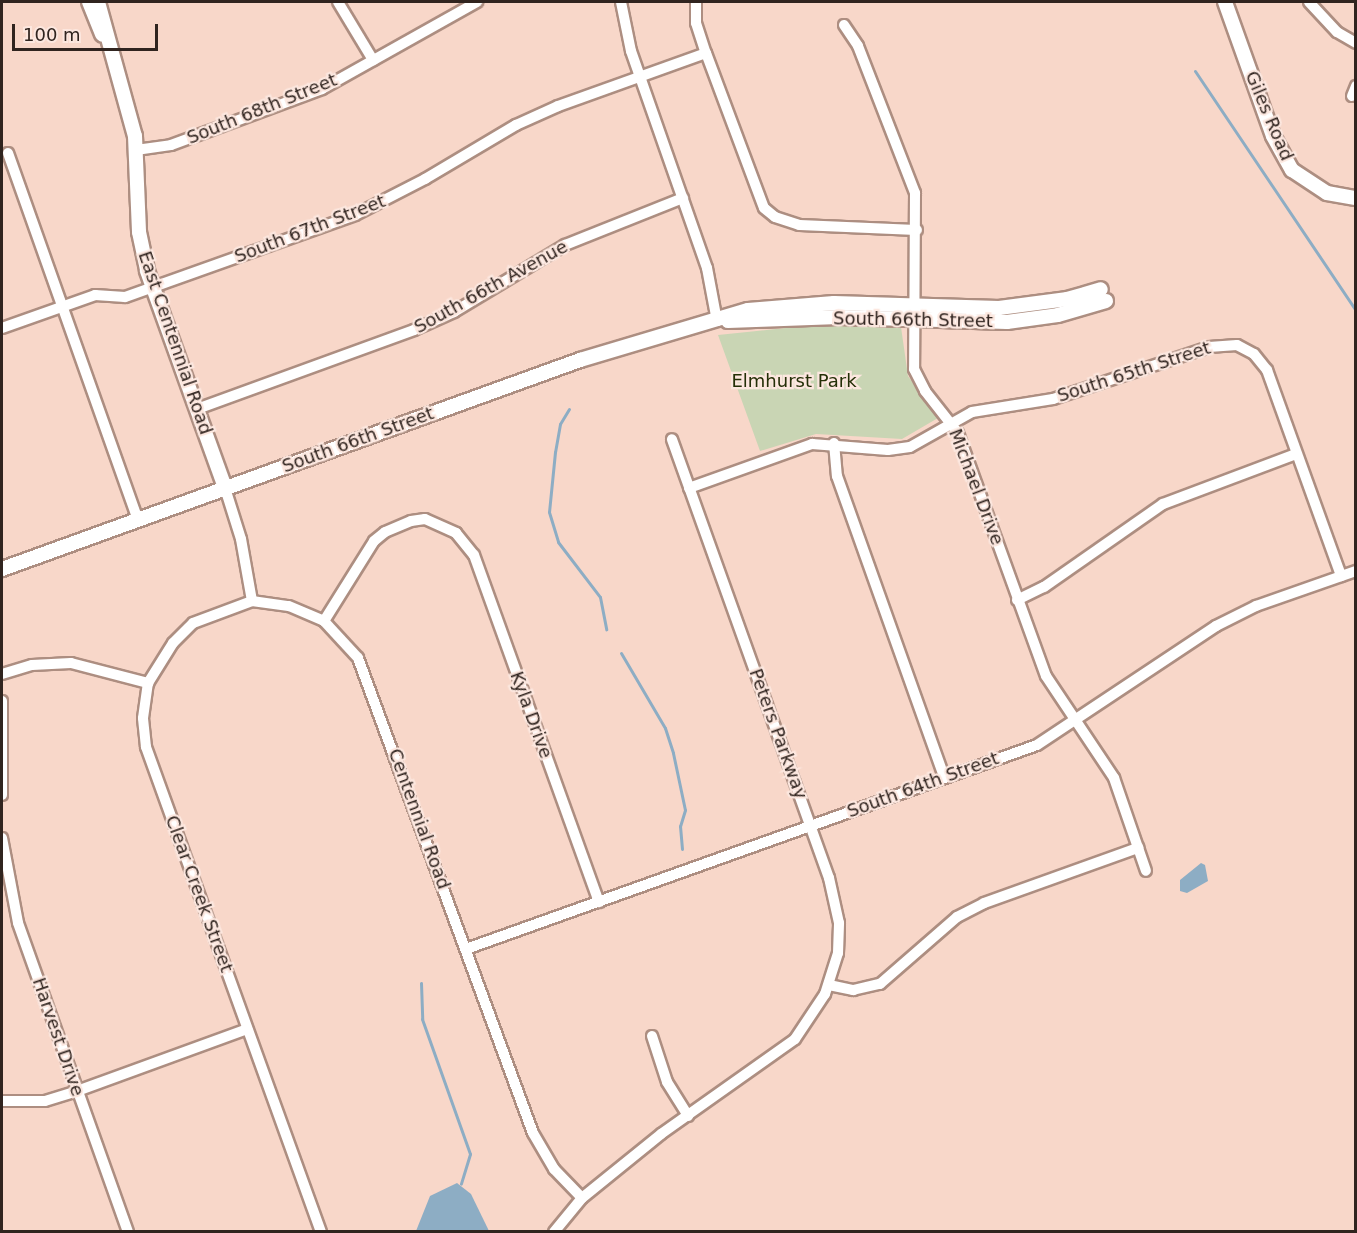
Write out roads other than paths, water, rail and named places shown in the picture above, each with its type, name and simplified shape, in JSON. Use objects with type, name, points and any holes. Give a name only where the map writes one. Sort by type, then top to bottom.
[{"type":"street","name":"East Centennial Road","points":[[89,2],[113,55]]},
{"type":"street","name":"East Centennial Road","points":[[98,2],[127,97],[136,150],[139,232],[152,287],[225,488]]},
{"type":"street","points":[[338,2],[373,60]]},
{"type":"street","name":"South 68th Street","points":[[136,150],[171,146],[322,89],[477,2]]},
{"type":"street","points":[[621,2],[624,28],[707,268],[717,321]]},
{"type":"street","points":[[696,2],[696,23],[706,53],[758,197],[773,216],[799,225],[917,230]]},
{"type":"street","name":"Giles Road","points":[[1225,2],[1281,153],[1306,183],[1351,198]]},
{"type":"street","points":[[1309,2],[1338,32],[1356,43]]},
{"type":"street","name":"Michael Drive","points":[[844,25],[858,46],[909,173],[917,207],[913,312],[914,369],[925,391],[952,422],[1046,676],[1114,778],[1146,870]]},
{"type":"street","name":"South 67th Street","points":[[2,328],[95,295],[124,297],[355,215],[425,179],[516,125],[640,76],[706,53]]},
{"type":"street","points":[[8,153],[138,520]]},
{"type":"street","name":"South 66th Avenue","points":[[197,410],[414,330],[454,312],[566,245],[682,198]]},
{"type":"street","name":"South 66th Street","points":[[2,569],[580,360],[717,321],[913,312],[1006,322],[1058,315],[1103,295]]},
{"type":"street","name":"South 65th Street","points":[[689,488],[802,447],[834,443],[898,449],[922,441],[972,412],[1081,393],[1209,347],[1238,345],[1254,354],[1266,370],[1296,454]]},
{"type":"street","name":"Peters Parkway","points":[[554,1232],[582,1198],[688,1116],[795,1039],[829,984],[837,962],[839,923],[811,826],[672,439]]},
{"type":"street","points":[[834,443],[837,476],[944,777]]},
{"type":"street","points":[[1017,600],[1044,586],[1162,504],[1296,454],[1341,576]]},
{"type":"street","points":[[225,488],[241,539],[252,601]]},
{"type":"street","name":"Kyla Drive","points":[[324,621],[374,541],[386,532],[411,520],[425,519],[456,533],[474,555],[599,902]]},
{"type":"street","name":"South 64th Street","points":[[466,949],[1037,745],[1076,723],[1216,626],[1256,606],[1356,571]]},
{"type":"street","name":"Centennial Road","points":[[252,601],[289,606],[324,621],[350,647],[366,674],[533,1133],[554,1168],[582,1198]]},
{"type":"street","name":"Clear Creek Street","points":[[252,601],[193,623],[173,643],[148,683],[143,718],[146,747],[321,1232]]},
{"type":"street","points":[[2,674],[32,665],[71,663],[148,683]]},
{"type":"street","points":[[2,701],[2,795]]},
{"type":"street","name":"Harvest Drive","points":[[2,838],[18,923],[128,1232]]},
{"type":"street","points":[[829,984],[853,990],[880,984],[957,917],[984,903],[1138,848]]},
{"type":"street","points":[[2,1101],[45,1101],[247,1029]]},
{"type":"street","points":[[652,1036],[667,1082],[688,1116]]},
{"type":"water","points":[[1201,863],[1205,865],[1208,881],[1187,893],[1180,891],[1180,880]]},
{"type":"water","points":[[457,1183],[471,1194],[489,1231],[416,1231],[430,1196]]},
{"type":"waterway","points":[[1195,71],[1356,311]]},
{"type":"waterway","points":[[569,409],[560,424],[549,512],[558,542],[600,597],[606,629]]},
{"type":"waterway","points":[[621,653],[665,728],[673,753],[685,810],[680,826],[682,849]]},
{"type":"waterway","points":[[421,983],[422,1019],[470,1154],[461,1184]]},
{"type":"park label","name":"Elmhurst Park","points":[[794,381]]}]
